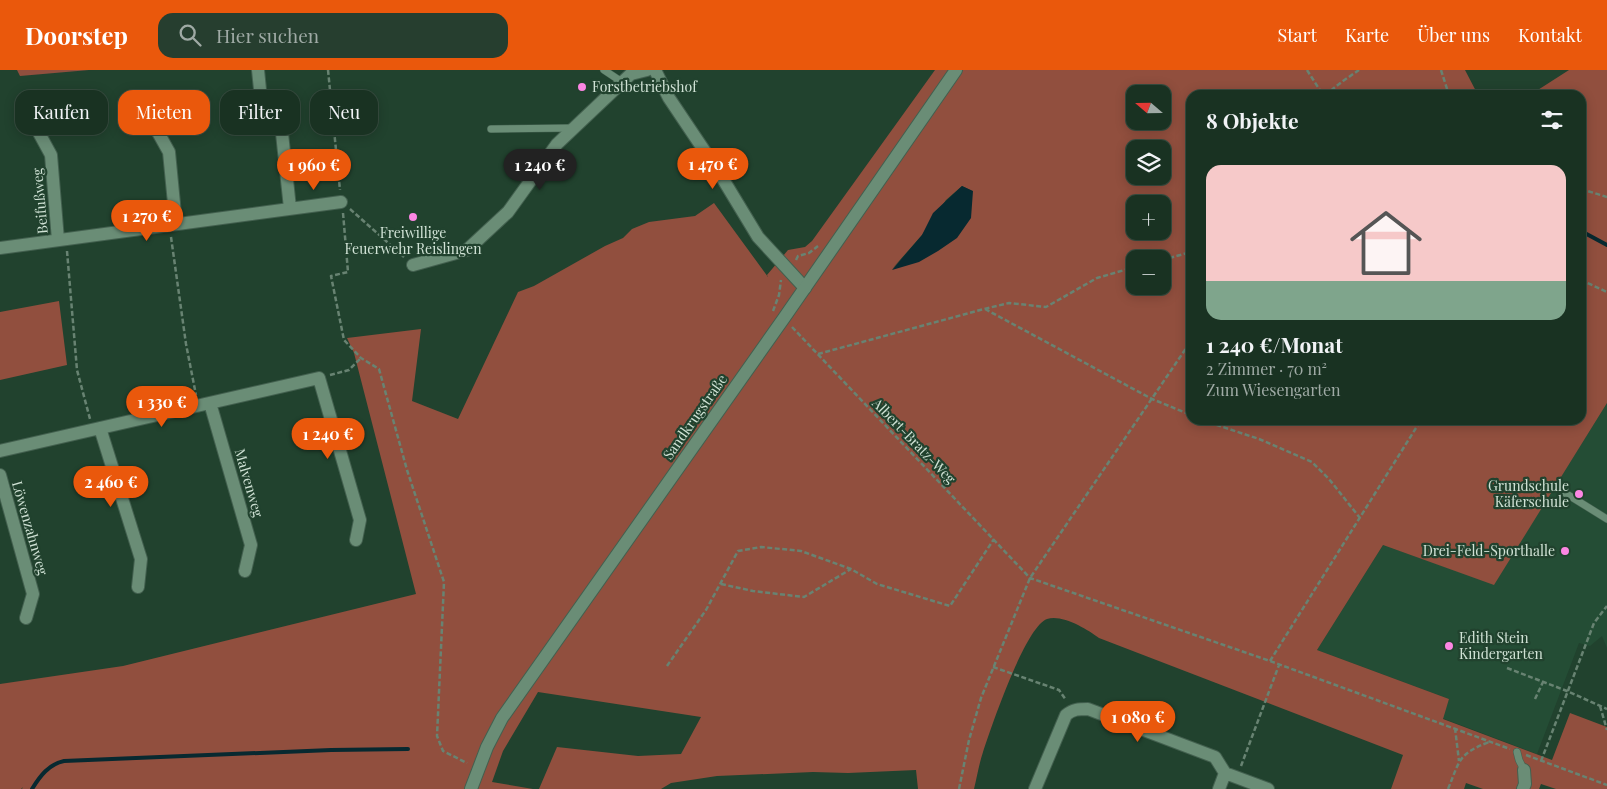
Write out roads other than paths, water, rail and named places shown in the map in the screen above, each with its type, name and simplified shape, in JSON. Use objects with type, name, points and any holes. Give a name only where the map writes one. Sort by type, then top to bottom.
[{"type":"street","points":[[258,70],[262,108],[281,124],[290,208]]},
{"type":"street","points":[[413,265],[467,250],[508,212],[557,144],[631,74],[647,70]]},
{"type":"street","points":[[655,70],[669,98],[718,171],[758,237],[805,288]]},
{"type":"street","name":"Sandkrugstraße","points":[[471,789],[487,747],[502,718],[956,70]]},
{"type":"street","name":"Beifußweg","points":[[40,135],[51,155],[62,239]]},
{"type":"street","points":[[159,135],[169,152],[173,224]]},
{"type":"street","points":[[0,248],[341,202]]},
{"type":"street","points":[[0,451],[319,378],[360,520],[356,540]]},
{"type":"street","name":"Malvenweg","points":[[204,405],[251,545],[246,571]]},
{"type":"street","points":[[96,429],[141,559],[138,587]]},
{"type":"street","name":"Löwenzahnweg","points":[[0,475],[33,594],[26,618]]},
{"type":"street","points":[[1035,789],[1066,715],[1072,710],[1088,709],[1215,758],[1231,775],[1268,789]]},
{"type":"street","points":[[1523,789],[1525,784],[1524,770]]},
{"type":"street","points":[[1219,789],[1231,775]]},
{"type":"lane","points":[[604,70],[622,82]]},
{"type":"lane","points":[[491,129],[574,128]]},
{"type":"lane","points":[[1565,493],[1607,519]]},
{"type":"lane","points":[[1517,752],[1524,770]]},
{"type":"water","points":[[962,186],[973,191],[971,218],[957,238],[919,262],[892,270],[922,235],[933,213]]},
{"type":"waterway","points":[[1586,234],[1607,245]]},
{"type":"waterway","points":[[32,789],[45,771],[64,761],[331,750],[408,749]]},
{"type":"place","name":"Forstbetriebshof","points":[[582,87]]},
{"type":"place","name":"Freiwillige Feuerwehr Reislingen","points":[[413,217]]},
{"type":"place","name":"Grundschule Käferschule","points":[[1579,494]]},
{"type":"place","name":"Drei-Feld-Sporthalle","points":[[1565,551]]},
{"type":"place","name":"Edith Stein Kindergarten","points":[[1449,646]]}]
